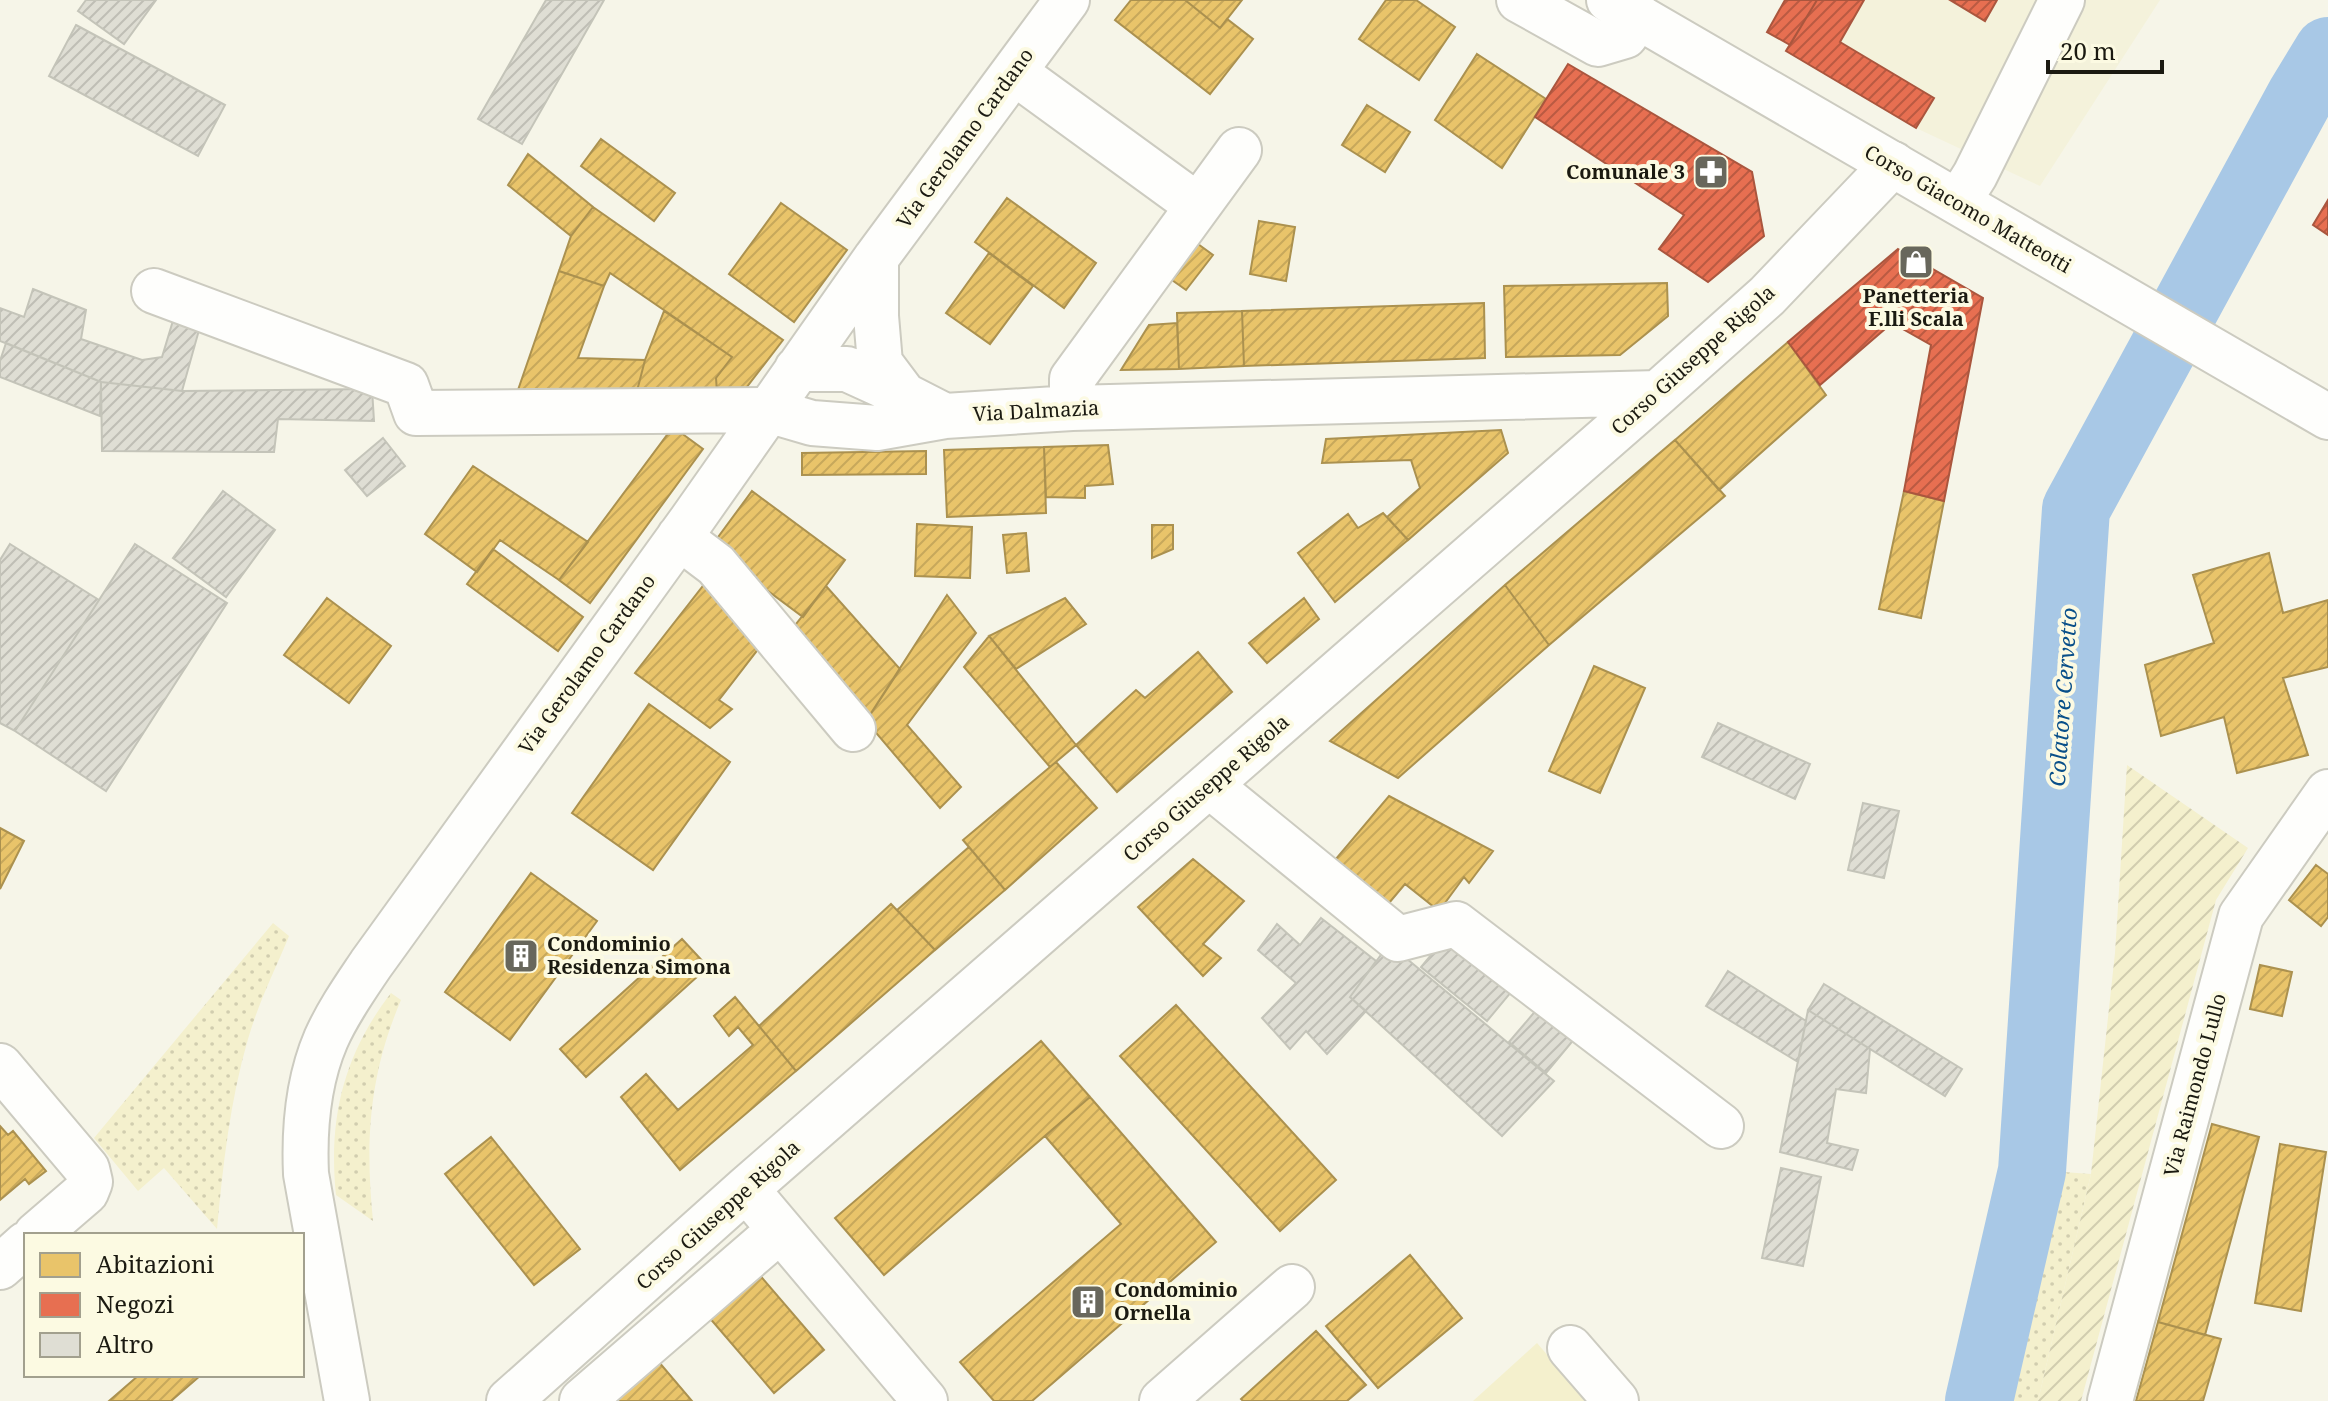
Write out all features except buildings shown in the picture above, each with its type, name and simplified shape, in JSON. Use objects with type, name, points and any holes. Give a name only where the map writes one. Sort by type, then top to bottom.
[{"type":"street","name":"Via Gerolamo Cardano","points":[[349,1399],[306,1174],[305,1140],[310,1097],[326,1041],[344,1005],[876,258],[1067,0]]},
{"type":"street","points":[[1519,0],[1598,44],[1625,36],[1624,9]]},
{"type":"street","points":[[1958,202],[1975,175],[2062,0]]},
{"type":"street","name":"Corso Giacomo Matteotti","points":[[1624,9],[2310,407]]},
{"type":"street","points":[[1014,72],[1198,206]]},
{"type":"street","points":[[1072,408],[1072,379],[1239,150]]},
{"type":"street","name":"Corso Giuseppe Rigola","points":[[532,1394],[746,1189],[1767,296],[1893,164]]},
{"type":"street","points":[[876,258],[880,363],[904,395]]},
{"type":"street","name":"Via Dalmazia","points":[[154,291],[406,385],[416,413],[768,410],[812,423],[877,428],[945,416],[1072,408],[1658,393]]},
{"type":"street","points":[[797,369],[847,369],[945,416]]},
{"type":"street","points":[[679,537],[716,565],[853,729]]},
{"type":"street","points":[[1209,785],[1398,939],[1456,924],[1721,1126]]},
{"type":"street","name":"Via Raimondo Lullo","points":[[2110,1401],[2241,916],[2328,792]]},
{"type":"street","points":[[0,1066],[87,1169],[90,1182],[86,1192],[38,1233]]},
{"type":"street","points":[[746,1189],[925,1401]]},
{"type":"street","points":[[582,1401],[780,1230]]},
{"type":"street","points":[[0,1267],[24,1246]]},
{"type":"street","points":[[1162,1401],[1292,1287]]},
{"type":"street","points":[[1570,1348],[1616,1401]]},
{"type":"shaded area","points":[[1785,0],[2160,0],[2040,186],[1916,128],[1787,51],[1789,45],[1767,32]]},
{"type":"shaded area","points":[[2127,765],[2248,848],[2216,900],[2081,1401],[2038,1401],[2091,1174],[2115,953]]},
{"type":"shaded area","points":[[273,923],[289,936],[257,1013],[236,1086],[217,1229],[164,1168],[138,1191],[94,1138]]},
{"type":"shaded area","points":[[391,993],[401,1000],[382,1055],[372,1109],[370,1163],[373,1221],[336,1195],[337,1113],[361,1039]]},
{"type":"shaded area","points":[[2049,1171],[2091,1174],[2038,1401],[2012,1401]]},
{"type":"shaded area","points":[[1537,1343],[1587,1401],[1473,1401]]},
{"type":"waterway","name":"Colatore Cervetto","points":[[1979,1401],[2032,1171],[2076,509],[2328,51]]},
{"type":"place","name":"Comunale 3","points":[[1711,172]]},
{"type":"place","name":"Panetteria F.lli Scala","points":[[1916,262]]},
{"type":"place","name":"Condominio Residenza Simona","points":[[521,956]]},
{"type":"place","name":"Condominio Ornella","points":[[1088,1302]]}]
